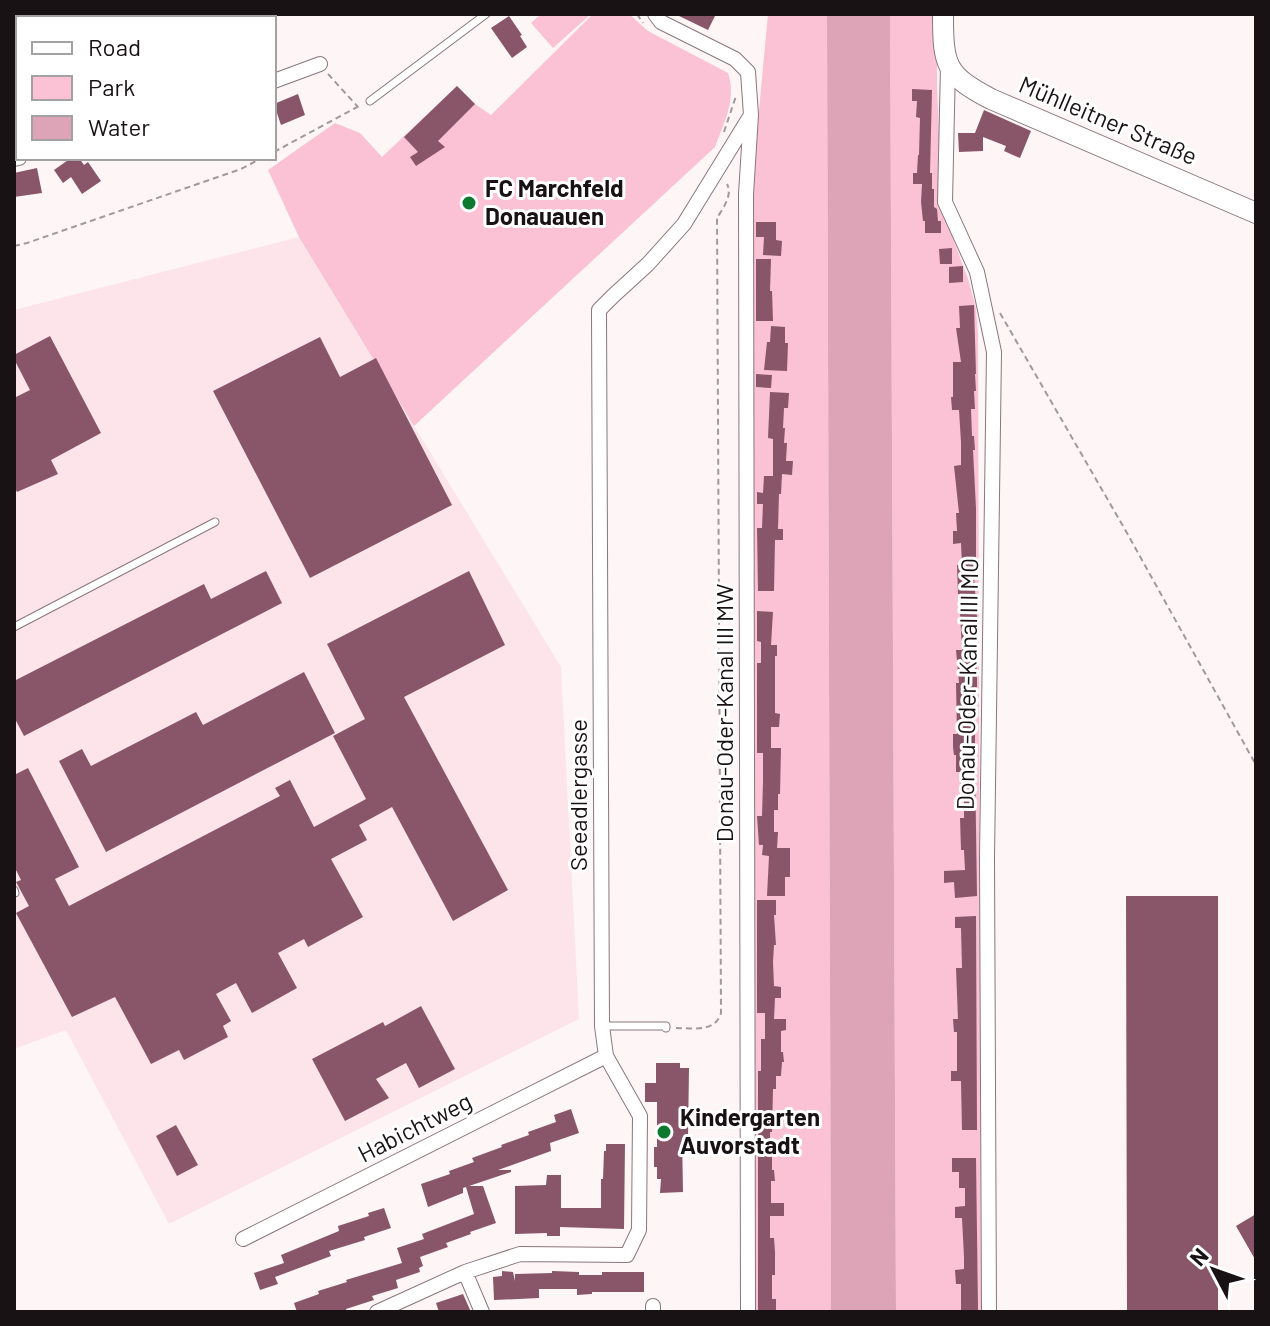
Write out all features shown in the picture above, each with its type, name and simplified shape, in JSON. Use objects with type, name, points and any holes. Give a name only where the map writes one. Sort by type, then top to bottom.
[{"type":"street","points":[[943,14],[943,40],[948,65]]},
{"type":"street","points":[[651,20],[735,59],[748,72],[751,115]]},
{"type":"street","points":[[276,80],[320,64]]},
{"type":"street","name":"Mühlleitner Straße","points":[[948,65],[955,77],[965,85],[991,99],[1256,213]]},
{"type":"street","name":"Donau-Oder-Kanal III MO","points":[[948,65],[945,202],[977,272],[994,352],[987,858],[989,1312]]},
{"type":"street","name":"Seeadlergasse","points":[[377,1312],[465,1272],[520,1254],[627,1255],[639,1230],[640,1116],[606,1056],[602,1026],[599,310],[648,264],[684,224],[751,115]]},
{"type":"street","name":"Donau-Oder-Kanal III MW","points":[[748,1312],[746,194],[751,115]]},
{"type":"street","name":"Habichtweg","points":[[243,1239],[606,1056]]},
{"type":"street","points":[[465,1272],[482,1312]]},
{"type":"lane","points":[[370,101],[486,14]]},
{"type":"lane","points":[[14,627],[215,522]]},
{"type":"lane","points":[[602,1026],[666,1028]]},
{"type":"path","points":[[637,14],[651,20]]},
{"type":"path","points":[[320,64],[358,107]]},
{"type":"path","points":[[723,136],[737,93]]},
{"type":"path","points":[[276,151],[370,101]]},
{"type":"path","points":[[14,246],[241,169],[258,160]]},
{"type":"path","points":[[666,1028],[707,1028],[719,1020],[721,1013],[717,218],[729,195],[729,188],[717,173]]},
{"type":"path","points":[[1001,314],[1256,765]]},
{"type":"shaded area","points":[[299,237],[561,667],[579,1019],[169,1224],[66,1030],[14,1049],[14,310]]},
{"type":"green space","points":[[541,14],[591,14],[553,48],[531,23]]},
{"type":"green space","name":"FC Marchfeld Donauauen","points":[[593,14],[629,14],[648,31],[728,73],[730,102],[715,147],[414,426],[299,237],[268,170],[335,123],[360,133],[382,157],[457,86],[491,115]]},
{"type":"green space","points":[[768,14],[827,14],[831,1312],[753,1312],[751,196]]},
{"type":"green space","points":[[890,14],[937,14],[942,209],[968,279],[976,308],[978,335],[981,1312],[896,1312]]},
{"type":"water","points":[[827,14],[890,14],[896,1312],[831,1312]]},
{"type":"building","points":[[675,14],[716,14],[708,30]]},
{"type":"building","points":[[509,16],[527,47],[512,58],[491,28]]},
{"type":"building","points":[[457,86],[475,104],[438,141],[445,147],[416,166],[410,157],[418,152],[404,137]]},
{"type":"building","points":[[912,89],[932,90],[930,173],[941,233],[925,233],[922,184],[913,184],[919,155],[920,118],[916,117],[917,101],[912,101]]},
{"type":"building","points":[[298,94],[305,115],[281,125],[276,103]]},
{"type":"building","points":[[984,110],[1031,131],[1020,158],[1004,151],[1006,146],[983,137],[983,151],[959,152],[958,133],[975,133]]},
{"type":"building","points":[[68,160],[80,160],[84,165],[88,162],[101,181],[82,194],[71,177],[63,183],[54,170]]},
{"type":"building","points":[[37,168],[42,193],[14,197],[14,173]]},
{"type":"building","points":[[756,222],[776,222],[776,240],[782,241],[781,256],[763,255],[764,237],[756,237]]},
{"type":"building","points":[[952,248],[952,264],[940,264],[939,249]]},
{"type":"building","points":[[756,259],[771,259],[773,321],[756,321]]},
{"type":"building","points":[[963,266],[963,282],[949,283],[949,267]]},
{"type":"building","points":[[974,305],[976,391],[975,409],[971,409],[976,508],[976,561],[973,562],[977,618],[977,896],[955,898],[954,882],[944,883],[944,871],[965,870],[960,818],[964,818],[964,788],[961,788],[960,772],[956,772],[953,747],[953,734],[957,734],[956,683],[959,683],[956,650],[962,650],[957,565],[962,565],[961,543],[953,544],[953,531],[957,531],[956,513],[959,513],[954,466],[961,465],[961,442],[959,410],[952,410],[951,397],[953,362],[961,362],[956,328],[960,328],[959,306]]},
{"type":"building","points":[[771,326],[785,327],[787,371],[764,370]]},
{"type":"building","points":[[50,336],[101,433],[51,460],[58,474],[17,492],[14,486],[14,398],[30,390],[14,355]]},
{"type":"building","points":[[320,337],[340,377],[376,358],[452,505],[310,578],[213,391]]},
{"type":"building","points":[[756,374],[772,375],[771,388],[756,387]]},
{"type":"building","points":[[770,392],[789,393],[783,428],[784,443],[787,443],[786,461],[793,461],[792,475],[782,474],[779,494],[778,529],[783,529],[783,540],[775,540],[774,591],[758,591],[757,528],[762,528],[763,504],[757,504],[757,492],[763,493],[764,476],[773,476],[773,439],[768,438]]},
{"type":"building","points":[[266,571],[282,603],[24,736],[14,717],[14,681],[204,584],[211,599]]},
{"type":"building","points":[[469,571],[505,645],[404,697],[508,890],[453,921],[392,807],[359,825],[367,840],[331,859],[363,917],[308,947],[304,939],[278,953],[297,988],[252,1013],[236,983],[216,994],[231,1021],[223,1026],[228,1037],[184,1060],[179,1050],[151,1064],[115,997],[72,1017],[16,913],[29,906],[16,882],[21,880],[14,866],[14,775],[28,768],[79,867],[55,879],[69,906],[280,796],[275,788],[290,780],[314,827],[366,799],[333,736],[365,719],[327,644]]},
{"type":"building","points":[[757,611],[773,612],[771,645],[777,645],[775,713],[780,714],[779,727],[771,727],[771,748],[781,748],[780,794],[778,810],[774,810],[774,832],[778,832],[777,848],[790,848],[790,877],[785,877],[785,896],[767,896],[769,856],[762,855],[763,845],[759,845],[757,816],[762,816],[763,753],[757,753],[757,663],[761,663],[761,642],[757,641]]},
{"type":"building","points":[[304,672],[335,733],[106,852],[59,761],[82,749],[91,766],[196,712],[203,725]]},
{"type":"building","points":[[1126,896],[1218,896],[1218,1312],[1127,1312]]},
{"type":"building","points":[[757,900],[776,900],[774,986],[781,987],[781,998],[775,998],[774,1019],[786,1019],[786,1030],[781,1031],[784,1062],[781,1076],[776,1076],[776,1089],[773,1089],[770,1132],[775,1181],[771,1181],[771,1203],[784,1203],[784,1216],[770,1216],[770,1238],[774,1238],[775,1252],[772,1299],[776,1299],[776,1312],[758,1312],[758,1071],[761,1071],[761,1039],[765,1039],[765,1013],[757,1013]]},
{"type":"building","points":[[976,916],[977,1130],[962,1130],[961,1081],[951,1081],[951,1071],[957,1071],[957,1032],[954,1032],[953,1019],[958,1019],[956,968],[962,968],[961,928],[955,928],[955,917]]},
{"type":"building","points":[[421,1006],[455,1069],[419,1088],[406,1063],[376,1079],[389,1098],[345,1121],[312,1059]]},
{"type":"building","points":[[656,1063],[680,1063],[680,1068],[689,1068],[688,1138],[682,1138],[683,1192],[660,1193],[661,1179],[657,1179],[657,1167],[654,1167],[657,1102],[645,1102],[645,1083],[656,1083]]},
{"type":"building","points":[[571,1109],[579,1133],[550,1143],[551,1151],[498,1170],[511,1172],[469,1186],[483,1186],[496,1223],[470,1232],[446,1243],[448,1247],[420,1257],[423,1266],[419,1268],[420,1272],[396,1280],[398,1288],[372,1296],[374,1300],[346,1309],[347,1312],[297,1312],[294,1303],[346,1280],[402,1263],[397,1248],[424,1239],[422,1234],[474,1214],[466,1187],[463,1193],[428,1207],[421,1184],[450,1174],[449,1171],[474,1162],[472,1158],[556,1122],[554,1115]]},
{"type":"building","points":[[176,1125],[198,1165],[177,1176],[156,1136]]},
{"type":"building","points":[[606,1144],[625,1144],[624,1229],[560,1227],[560,1236],[547,1236],[547,1233],[515,1234],[515,1186],[546,1185],[547,1175],[561,1175],[561,1208],[601,1208]]},
{"type":"building","points":[[952,1158],[976,1158],[978,1310],[961,1311],[961,1284],[956,1284],[955,1270],[964,1269],[964,1257],[962,1218],[955,1218],[955,1207],[965,1206],[965,1188],[959,1188],[959,1172],[952,1172]]},
{"type":"building","points":[[384,1208],[391,1228],[329,1251],[331,1256],[275,1277],[278,1284],[260,1290],[254,1273],[284,1263],[281,1255],[339,1231],[338,1226]]},
{"type":"building","points":[[1256,1214],[1256,1261],[1236,1226]]},
{"type":"building","points":[[502,1271],[513,1272],[515,1281],[515,1274],[552,1271],[579,1272],[579,1275],[644,1272],[644,1292],[577,1295],[577,1289],[539,1289],[539,1298],[494,1300],[493,1277],[502,1276]]},
{"type":"building","points":[[463,1294],[471,1312],[439,1312],[436,1303]]},
{"type":"place","name":"FC Marchfeld Donauauen","points":[[469,203]]},
{"type":"place","name":"Kindergarten Auvorstadt","points":[[664,1132]]}]
